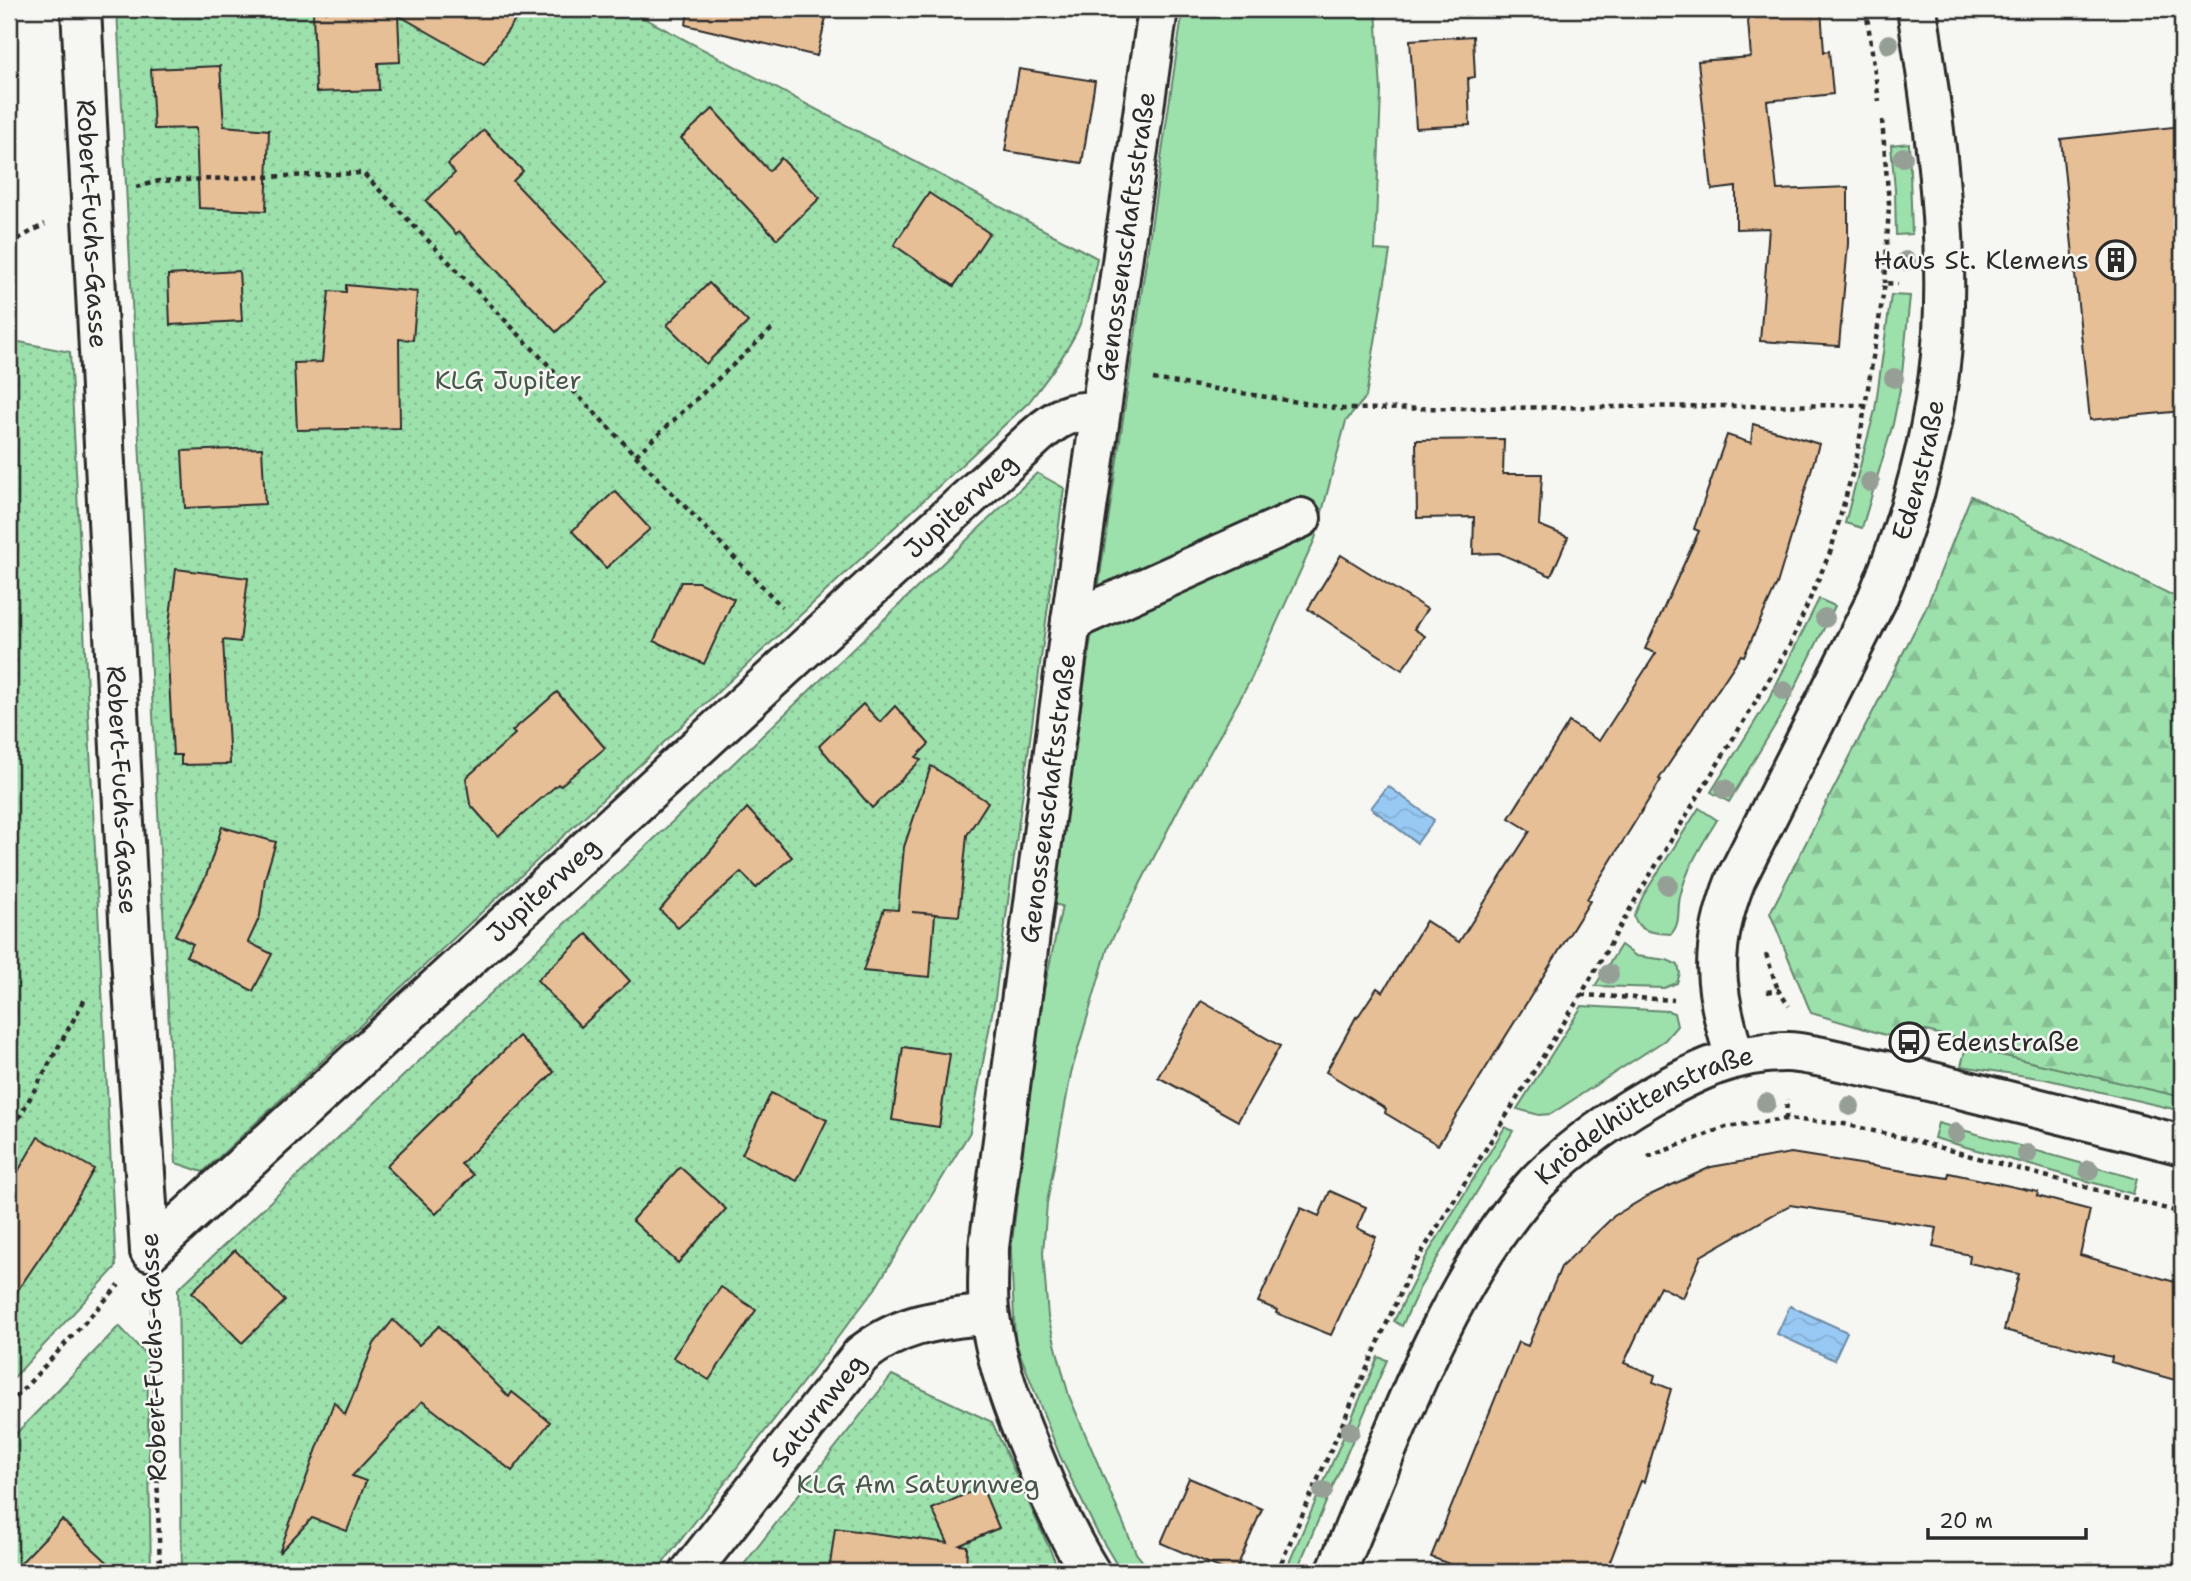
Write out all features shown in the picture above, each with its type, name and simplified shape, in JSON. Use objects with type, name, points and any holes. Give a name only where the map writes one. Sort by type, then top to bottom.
[{"type":"street","name":"Robert-Fuchs-Gasse","points":[[81,9],[131,956],[150,1251]]},
{"type":"street","name":"Genossenschaftsstraße","points":[[1090,1572],[1048,1493],[1012,1407],[999,1364],[989,1314],[989,1247],[1071,621],[1158,9]]},
{"type":"street","name":"Edenstraße","points":[[1735,1057],[1717,986],[1717,950],[1724,908],[1736,879],[1877,599],[1909,513],[1931,421],[1942,331],[1941,227],[1930,94],[1917,9]]},
{"type":"street","name":"Jupiterweg","points":[[150,1251],[1053,421],[1066,414],[1100,411]]},
{"type":"street","points":[[1071,621],[1301,517]]},
{"type":"street","name":"Knödelhüttenstraße","points":[[1336,1572],[1443,1327],[1495,1236],[1526,1194],[1561,1161],[1638,1104],[1695,1073],[1735,1057],[1790,1052],[1906,1074],[2182,1146]]},
{"type":"street","name":"Saturnweg","points":[[690,1572],[861,1355],[886,1337],[916,1324],[989,1314]]},
{"type":"path","points":[[1866,9],[1880,105]]},
{"type":"path","points":[[1882,119],[1889,203],[1885,283]]},
{"type":"path","points":[[90,199],[159,181],[363,173],[813,640]]},
{"type":"path","points":[[636,455],[775,326]]},
{"type":"path","points":[[1107,371],[1342,410],[1867,405],[1857,456],[1831,550],[1790,645],[1641,890],[1581,995],[1683,1000]]},
{"type":"path","points":[[9,1136],[92,985],[131,956]]},
{"type":"path","points":[[1640,1161],[1726,1127],[1786,1119],[1844,1124],[2182,1213]]},
{"type":"path","points":[[9,1405],[150,1251]]},
{"type":"path","name":"Robert-Fuchs-Gasse","points":[[150,1251],[160,1572]]},
{"type":"green space","name":"KLG Jupiter","points":[[117,9],[627,9],[1097,258],[1086,306],[1076,333],[1029,402],[203,1172],[176,1163]]},
{"type":"green space","points":[[1183,9],[1376,9],[1381,91],[1375,250],[1390,251],[1366,397],[1346,421],[1315,539],[1251,679],[1179,808],[1108,947],[1071,1073],[1047,1203],[1043,1253],[1048,1317],[1069,1396],[1136,1553],[1151,1572],[1121,1572],[1096,1530],[1060,1456],[1015,1341],[1011,1251],[1040,1009],[1062,906],[1052,904]]},
{"type":"green space","points":[[1909,143],[1912,234],[1896,235],[1891,145]]},
{"type":"green space","points":[[1891,295],[1910,296],[1901,384],[1893,424],[1862,528],[1845,523],[1875,410]]},
{"type":"green space","points":[[9,340],[70,352],[116,1267],[9,1383]]},
{"type":"green space","points":[[1037,473],[1064,488],[995,998],[970,1132],[875,1289],[656,1572],[182,1572],[178,1289]]},
{"type":"green space","points":[[1971,496],[2182,600],[2182,1097],[1966,1047],[1967,1041],[1922,1030],[1919,1045],[1811,1013],[1770,913],[1926,608]]},
{"type":"green space","points":[[1819,599],[1835,606],[1783,712],[1729,802],[1711,792],[1768,701]]},
{"type":"green space","points":[[1699,808],[1717,820],[1686,877],[1676,926],[1671,934],[1644,929],[1639,926],[1634,916],[1643,896]]},
{"type":"green space","points":[[1621,945],[1636,956],[1667,960],[1678,965],[1680,973],[1677,983],[1664,988],[1595,986]]},
{"type":"green space","points":[[1582,1006],[1668,1011],[1674,1013],[1677,1026],[1665,1040],[1551,1114],[1539,1115],[1517,1109]]},
{"type":"green space","points":[[1966,1047],[2182,1096],[2182,1111],[2045,1079],[1961,1066]]},
{"type":"green space","points":[[1938,1123],[2137,1179],[2133,1194],[1934,1138]]},
{"type":"green space","points":[[1505,1127],[1513,1131],[1419,1289],[1402,1326],[1394,1321],[1427,1255]]},
{"type":"green space","points":[[119,1326],[147,1356],[151,1572],[9,1572],[9,1441]]},
{"type":"green space","points":[[1378,1357],[1387,1360],[1296,1572],[1285,1572]]},
{"type":"green space","name":"KLG Am Saturnweg","points":[[892,1375],[992,1422],[1060,1572],[738,1572]]},
{"type":"water","points":[[1388,786],[1434,820],[1417,843],[1371,808]]},
{"type":"water","points":[[1790,1306],[1847,1332],[1834,1360],[1777,1334]]},
{"type":"building","points":[[523,9],[484,64],[398,15],[400,62],[378,63],[379,90],[316,92],[313,12]]},
{"type":"building","points":[[688,9],[828,9],[817,56],[686,25]]},
{"type":"building","points":[[1747,9],[1821,9],[1824,52],[1829,51],[1833,94],[1767,101],[1777,190],[1848,187],[1848,244],[1839,346],[1760,341],[1769,228],[1736,229],[1736,187],[1712,190],[1698,61],[1751,57]]},
{"type":"building","points":[[1473,36],[1475,77],[1468,78],[1470,125],[1416,128],[1410,40]]},
{"type":"building","points":[[220,66],[224,126],[269,130],[266,211],[199,208],[196,128],[154,129],[151,69]]},
{"type":"building","points":[[1019,69],[1095,81],[1082,163],[1005,151]]},
{"type":"building","points":[[713,109],[769,171],[781,158],[820,198],[777,239],[681,138]]},
{"type":"building","name":"Haus St. Klemens","points":[[2182,126],[2182,411],[2090,420],[2061,139]]},
{"type":"building","points":[[484,130],[523,171],[513,181],[609,281],[556,332],[459,231],[456,234],[426,201],[455,173],[448,164]]},
{"type":"building","points":[[929,193],[989,233],[954,286],[894,245]]},
{"type":"building","points":[[239,271],[242,321],[170,325],[168,275]]},
{"type":"building","points":[[709,283],[748,322],[706,364],[667,325]]},
{"type":"building","points":[[346,285],[417,292],[413,340],[399,339],[400,428],[297,430],[294,363],[322,362],[329,291],[346,292]]},
{"type":"building","points":[[1753,424],[1819,444],[1777,584],[1744,656],[1741,655],[1659,779],[1661,780],[1587,899],[1590,901],[1438,1145],[1385,1113],[1386,1109],[1326,1072],[1356,1017],[1377,988],[1383,992],[1426,921],[1459,942],[1530,831],[1509,818],[1569,722],[1599,741],[1656,653],[1645,649],[1699,531],[1694,529],[1727,435],[1751,443]]},
{"type":"building","points":[[1504,439],[1503,474],[1542,474],[1539,525],[1568,537],[1551,576],[1499,553],[1473,554],[1474,517],[1417,518],[1416,440]]},
{"type":"building","points":[[262,448],[265,504],[185,508],[182,451]]},
{"type":"building","points":[[615,491],[650,529],[606,568],[572,531]]},
{"type":"building","points":[[1341,555],[1427,609],[1414,629],[1425,636],[1402,670],[1308,609]]},
{"type":"building","points":[[176,569],[248,578],[240,642],[223,640],[230,764],[181,765],[181,755],[173,755],[167,640]]},
{"type":"building","points":[[681,582],[698,582],[734,599],[704,664],[654,641]]},
{"type":"building","points":[[557,692],[605,748],[498,836],[470,804],[466,778],[515,734],[512,731]]},
{"type":"building","points":[[863,704],[880,722],[895,706],[929,744],[916,757],[921,760],[872,808],[819,746]]},
{"type":"building","points":[[931,766],[988,802],[967,835],[959,916],[912,912],[935,914],[930,977],[863,971],[884,909],[898,910],[904,847]]},
{"type":"building","points":[[747,808],[792,857],[756,888],[741,872],[678,928],[660,910]]},
{"type":"building","points":[[222,827],[276,842],[265,878],[260,916],[248,942],[272,954],[253,991],[186,956],[193,944],[175,935],[206,876]]},
{"type":"building","points":[[587,934],[630,981],[581,1027],[537,980]]},
{"type":"building","points":[[1201,1001],[1280,1046],[1238,1121],[1158,1077]]},
{"type":"building","points":[[519,1036],[554,1072],[461,1164],[473,1175],[436,1214],[386,1166]]},
{"type":"building","points":[[903,1047],[950,1054],[939,1127],[892,1120]]},
{"type":"building","points":[[771,1093],[827,1120],[797,1181],[742,1154]]},
{"type":"building","points":[[38,1137],[94,1169],[62,1225],[9,1303],[9,1187]]},
{"type":"building","points":[[1791,1153],[1948,1178],[1949,1173],[2038,1192],[2037,1196],[2090,1210],[2080,1255],[2182,1284],[2182,1382],[2111,1362],[2112,1357],[2004,1330],[2019,1274],[1969,1263],[1970,1255],[1933,1247],[1937,1228],[1790,1205],[1701,1256],[1683,1298],[1660,1286],[1624,1363],[1655,1375],[1653,1382],[1671,1389],[1644,1482],[1641,1481],[1606,1572],[1470,1572],[1431,1557],[1518,1342],[1528,1346],[1561,1267],[1614,1216],[1648,1196],[1711,1167]]},
{"type":"building","points":[[680,1167],[726,1209],[678,1263],[632,1220]]},
{"type":"building","points":[[1330,1191],[1366,1207],[1357,1228],[1376,1237],[1331,1335],[1276,1313],[1277,1310],[1258,1302],[1301,1208],[1319,1216]]},
{"type":"building","points":[[235,1250],[285,1301],[242,1343],[192,1292]]},
{"type":"building","points":[[721,1287],[756,1310],[709,1380],[673,1357]]},
{"type":"building","points":[[393,1320],[419,1345],[439,1326],[509,1397],[512,1392],[550,1422],[512,1471],[422,1401],[352,1476],[366,1481],[347,1531],[312,1518],[279,1553],[334,1402],[345,1415],[374,1344]]},
{"type":"building","points":[[1189,1478],[1262,1509],[1235,1572],[1229,1572],[1161,1543]]},
{"type":"building","points":[[982,1487],[999,1528],[960,1545],[967,1546],[966,1572],[829,1572],[835,1528],[948,1543],[932,1509]]},
{"type":"building","points":[[62,1520],[118,1572],[12,1572]]},
{"type":"place","name":"Haus St. Klemens","points":[[2116,260]]},
{"type":"place","name":"Edenstraße","points":[[1909,1042]]}]
